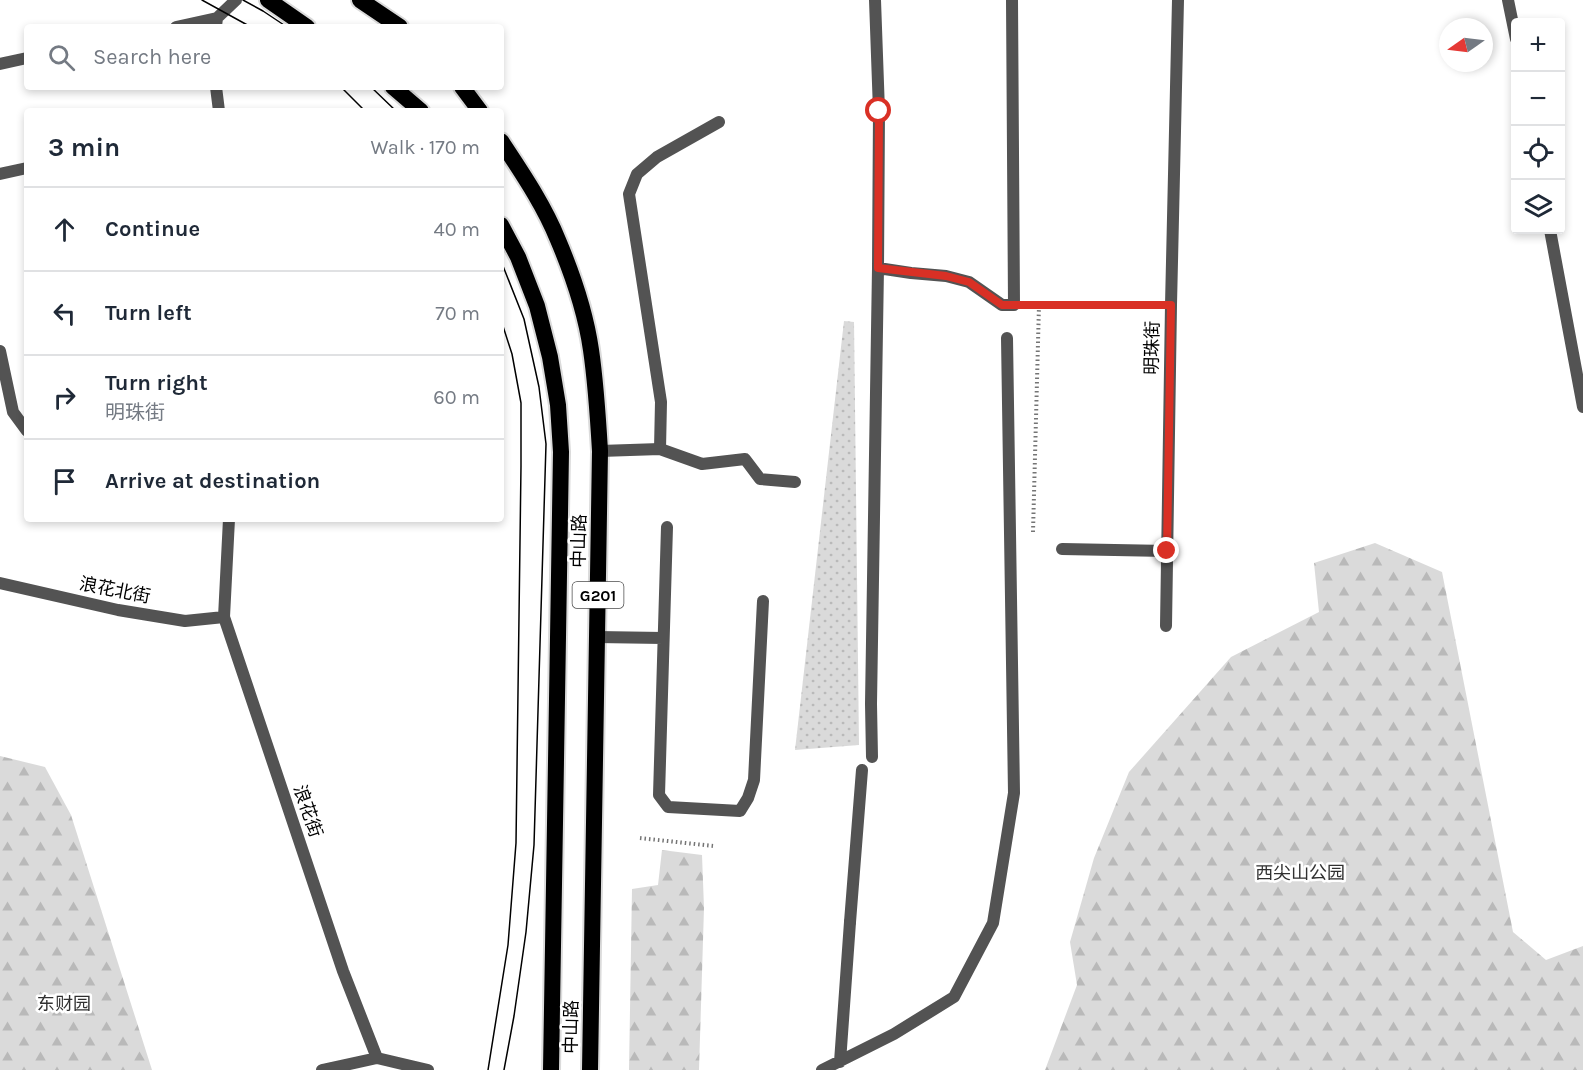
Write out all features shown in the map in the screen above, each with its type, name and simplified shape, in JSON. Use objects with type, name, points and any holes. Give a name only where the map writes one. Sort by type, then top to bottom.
[{"type":"highway","points":[[268,0],[303,24]]},
{"type":"highway","points":[[360,0],[396,24]]},
{"type":"highway","points":[[396,90],[418,108]]},
{"type":"highway","points":[[464,90],[478,108]]},
{"type":"highway","name":"中山路","points":[[504,146],[531,187],[558,239],[578,296],[591,347],[597,396],[600,451],[590,1070]]},
{"type":"highway","name":"中山路","points":[[504,230],[518,256],[539,316],[550,357],[558,405],[561,452],[551,1070]]},
{"type":"street","points":[[216,23],[236,0]]},
{"type":"street","points":[[872,757],[879,111],[874,0]]},
{"type":"street","points":[[878,268],[946,276],[969,282],[1002,305],[1014,305],[1012,0]]},
{"type":"street","name":"明珠街","points":[[1166,626],[1178,0]]},
{"type":"street","points":[[1508,0],[1511,18]]},
{"type":"street","points":[[0,64],[24,59]]},
{"type":"street","points":[[216,90],[219,108]]},
{"type":"street","points":[[660,450],[661,402],[629,194],[637,174],[657,157],[719,122]]},
{"type":"street","points":[[0,174],[24,169]]},
{"type":"street","points":[[1551,234],[1583,407]]},
{"type":"street","points":[[822,1070],[894,1034],[954,997],[993,923],[1014,792],[1007,338]]},
{"type":"street","points":[[0,351],[13,412],[24,427]]},
{"type":"street","points":[[600,451],[660,450],[702,464],[745,459],[760,479],[795,482]]},
{"type":"street","name":"浪花街","points":[[229,522],[224,617],[343,971],[377,1058]]},
{"type":"street","points":[[667,526],[658,795],[668,807],[740,811],[748,798],[754,780],[763,601]]},
{"type":"street","points":[[1062,549],[1167,551]]},
{"type":"street","name":"浪花北街","points":[[0,583],[118,610],[185,621],[224,617]]},
{"type":"street","points":[[597,637],[663,638]]},
{"type":"street","points":[[840,1062],[862,770]]},
{"type":"street","points":[[322,1070],[377,1058],[428,1070]]},
{"type":"path","points":[[1014,305],[1171,305]]},
{"type":"path","points":[[640,838],[713,846]]},
{"type":"green space","points":[[844,321],[854,322],[859,745],[795,750]]},
{"type":"green space","name":"西尖山公园","points":[[1375,543],[1442,572],[1513,932],[1546,960],[1583,946],[1583,1070],[1045,1070],[1077,985],[1070,942],[1094,858],[1129,772],[1231,657],[1319,612],[1314,563]]},
{"type":"green space","name":"东财园","points":[[0,756],[45,767],[71,815],[152,1070],[0,1070]]},
{"type":"green space","points":[[662,850],[702,855],[704,908],[699,1070],[629,1070],[632,889],[658,885]]},
{"type":"tram line","points":[[202,0],[246,24]]},
{"type":"tram line","points":[[243,0],[282,24]]},
{"type":"tram line","points":[[344,90],[362,108]]},
{"type":"tram line","points":[[374,90],[393,108]]},
{"type":"tram line","points":[[504,269],[524,319],[539,387],[546,444],[534,845],[526,932],[504,1070]]},
{"type":"tram line","points":[[488,1070],[508,945],[516,843],[521,403],[512,354],[504,329]]},
{"type":"route","points":[[879,111],[878,268],[946,276],[969,282],[1002,305],[1171,305],[1167,551]]}]
